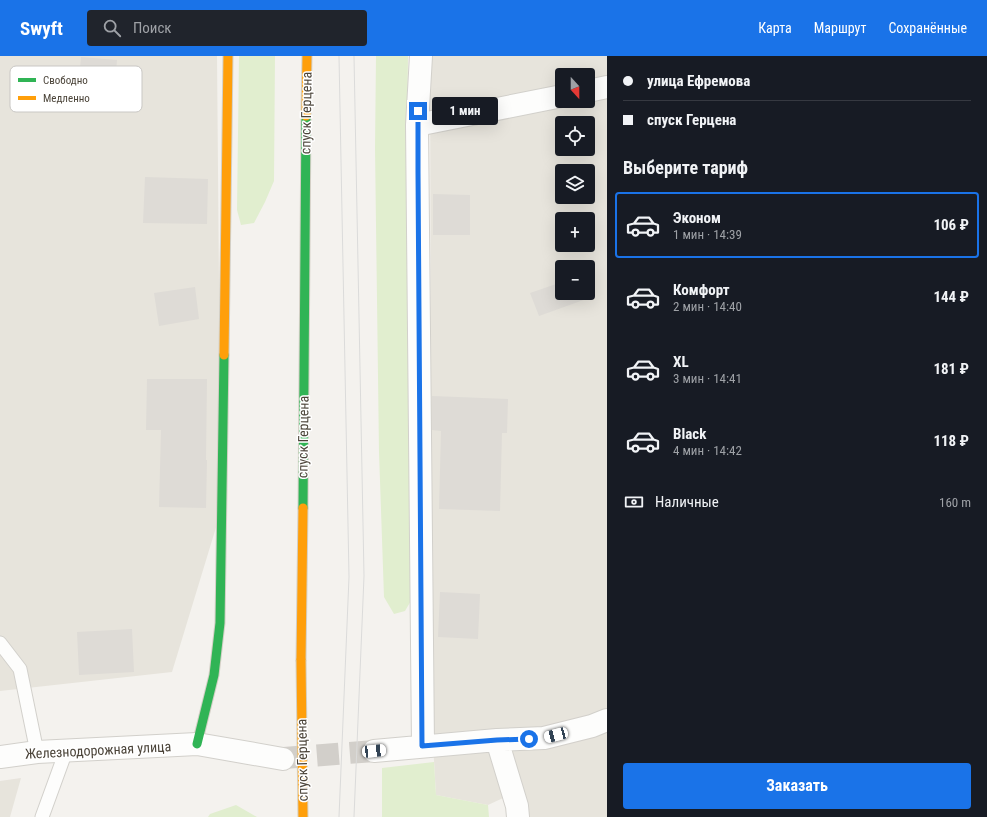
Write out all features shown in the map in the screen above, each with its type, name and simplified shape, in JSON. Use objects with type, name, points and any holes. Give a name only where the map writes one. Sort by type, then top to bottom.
[{"type":"main road","points":[[197,744],[214,675],[220,623],[228,56]]},
{"type":"main road","name":"спуск Герцена","points":[[303,817],[301,660],[307,56]]},
{"type":"street","points":[[421,56],[418,125],[422,746]]},
{"type":"street","points":[[595,90],[607,87]]},
{"type":"street","points":[[418,125],[555,97]]},
{"type":"street","points":[[374,751],[497,740],[544,738],[592,726],[607,720]]},
{"type":"street","points":[[497,740],[517,806],[518,817]]},
{"type":"street","name":"Железнодорожная улица","points":[[0,757],[66,750],[197,744],[283,759]]},
{"type":"lane","points":[[0,643],[20,668],[37,752]]},
{"type":"lane","points":[[42,817],[66,750]]},
{"type":"shaded area","points":[[0,56],[217,56],[221,511],[172,672],[0,691]]},
{"type":"shaded area","points":[[430,56],[607,56],[607,817],[530,817],[520,790],[488,805],[436,795],[432,726]]},
{"type":"shaded area","points":[[21,778],[10,817],[0,817],[0,781]]},
{"type":"green space","points":[[239,56],[275,56],[274,181],[254,223],[241,225],[237,210]]},
{"type":"green space","points":[[376,56],[408,56],[407,134],[412,599],[405,611],[394,614],[384,597],[379,452],[375,148]]},
{"type":"green space","points":[[434,762],[436,795],[488,805],[489,817],[382,817],[382,768]]},
{"type":"green space","points":[[236,805],[257,817],[208,817],[210,814]]},
{"type":"building","points":[[81,57],[117,60],[116,66],[80,66]]},
{"type":"building","points":[[145,177],[208,179],[207,224],[143,223]]},
{"type":"building","points":[[433,194],[470,195],[470,235],[433,235]]},
{"type":"building","points":[[555,284],[555,300],[584,300],[539,316],[530,293]]},
{"type":"building","points":[[195,287],[199,319],[159,326],[154,293]]},
{"type":"building","points":[[147,379],[207,379],[206,508],[159,507],[161,430],[146,430]]},
{"type":"building","points":[[432,396],[508,399],[507,433],[502,433],[500,511],[439,509],[441,431],[432,430]]},
{"type":"building","points":[[440,592],[480,594],[478,639],[438,637]]},
{"type":"building","points":[[132,629],[134,672],[79,675],[77,632]]},
{"type":"tunnel","points":[[284,758],[374,751]]},
{"type":"tram line","points":[[339,56],[349,577],[339,817]]},
{"type":"tram line","points":[[354,56],[364,576],[354,817]]},
{"type":"traffic: fast","points":[[303,508],[306,116]]},
{"type":"traffic: fast","points":[[197,744],[214,675],[220,623],[224,355]]},
{"type":"traffic: slow","points":[[224,355],[228,56]]},
{"type":"traffic: slow","points":[[306,116],[307,56]]},
{"type":"traffic: slow","points":[[301,660],[303,508]]},
{"type":"traffic: slow","points":[[301,660],[303,817]]},
{"type":"route","points":[[418,111],[422,746],[529,739]]}]
